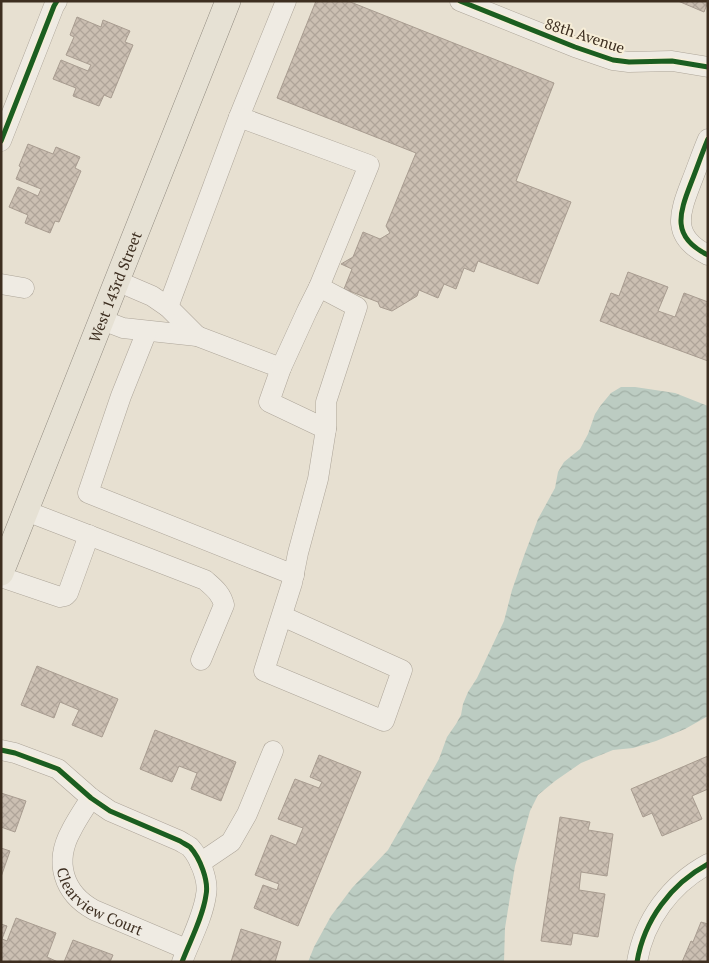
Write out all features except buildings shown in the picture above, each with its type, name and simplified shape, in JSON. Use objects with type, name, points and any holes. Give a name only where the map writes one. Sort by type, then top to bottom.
[{"type":"main road","name":"West 143rd Street","points":[[1,573],[228,1]]},
{"type":"street","points":[[1,141],[57,1]]},
{"type":"street","points":[[168,308],[239,117],[286,1]]},
{"type":"street","name":"88th Avenue","points":[[460,1],[575,47],[613,60],[629,62],[672,61],[708,67]]},
{"type":"street","points":[[239,117],[369,165],[269,402],[326,429]]},
{"type":"street","points":[[708,139],[685,200],[680,219],[688,241],[708,255]]},
{"type":"street","points":[[116,281],[152,296],[168,308],[197,336]]},
{"type":"street","points":[[1,284],[24,288]]},
{"type":"street","points":[[282,616],[402,670],[384,721],[264,671],[292,584],[298,553],[318,479],[326,429],[326,402],[358,307],[319,287]]},
{"type":"street","points":[[102,320],[123,328],[197,336],[282,368]]},
{"type":"street","points":[[148,331],[122,396],[88,493],[294,576]]},
{"type":"street","points":[[26,511],[205,580],[217,590],[222,597],[224,605],[201,660]]},
{"type":"street","points":[[1,577],[60,597],[65,596],[68,593],[89,535]]},
{"type":"street","points":[[1,750],[15,753],[58,769],[91,798],[110,811],[180,841],[190,848],[205,875],[207,894],[184,956]]},
{"type":"street","points":[[200,863],[232,842],[247,814],[274,751]]},
{"type":"street","name":"Clearview Court","points":[[91,798],[70,831],[64,846],[63,873],[66,883],[85,905],[184,956]]},
{"type":"street","points":[[637,962],[640,945],[652,919],[666,898],[686,878],[708,864]]},
{"type":"water","points":[[621,387],[635,387],[675,393],[708,406],[708,716],[685,729],[656,741],[633,748],[613,750],[581,763],[538,795],[530,811],[515,866],[505,928],[504,962],[308,962],[331,916],[352,888],[388,850],[439,759],[447,737],[461,715],[468,692],[477,678],[504,621],[512,590],[525,553],[538,519],[555,488],[558,472],[564,462],[580,449],[595,414],[601,405],[611,393]]},
{"type":"cycle path","points":[[1,141],[57,1]]},
{"type":"cycle path","points":[[460,1],[575,47],[613,60],[629,62],[672,61],[708,67]]},
{"type":"cycle path","points":[[708,139],[681,215],[683,232],[688,241],[708,255]]},
{"type":"cycle path","points":[[1,750],[15,753],[58,769],[91,798],[110,811],[190,847],[203,870],[207,889],[202,912],[182,962]]},
{"type":"cycle path","points":[[637,962],[646,932],[661,905],[682,882],[708,864]]}]
